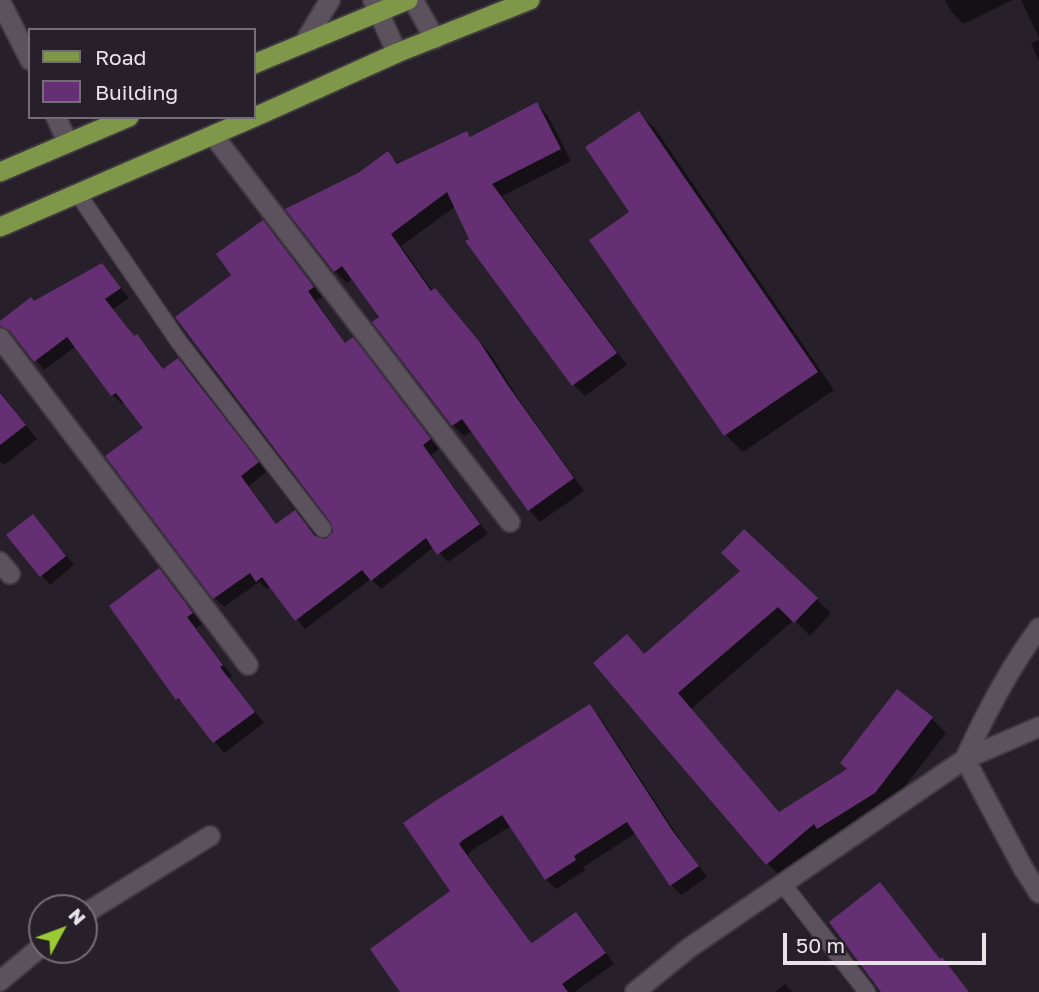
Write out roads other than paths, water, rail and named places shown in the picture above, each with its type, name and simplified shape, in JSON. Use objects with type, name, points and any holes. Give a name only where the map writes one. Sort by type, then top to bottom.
[{"type":"main road","points":[[256,63],[304,43],[376,6],[411,0]]},
{"type":"main road","points":[[256,116],[397,53],[530,0]]},
{"type":"main road","points":[[0,172],[124,119]]},
{"type":"main road","points":[[0,227],[249,119]]},
{"type":"street","points":[[304,43],[330,0]]},
{"type":"street","points":[[411,0],[435,39]]},
{"type":"street","points":[[0,1],[28,56]]},
{"type":"street","points":[[376,6],[397,53]]},
{"type":"street","points":[[57,119],[68,143]]},
{"type":"street","points":[[213,135],[510,522]]},
{"type":"street","points":[[0,338],[248,665]]},
{"type":"street","points":[[965,759],[982,720],[1013,665],[1039,628]]},
{"type":"street","points":[[635,992],[689,948],[965,759],[1039,727]]},
{"type":"street","points":[[965,759],[1039,893]]},
{"type":"street","points":[[98,905],[210,836]]},
{"type":"street","points":[[0,981],[28,958]]},
{"type":"lane","points":[[78,194],[179,342],[323,528]]},
{"type":"lane","points":[[782,883],[867,992]]}]
